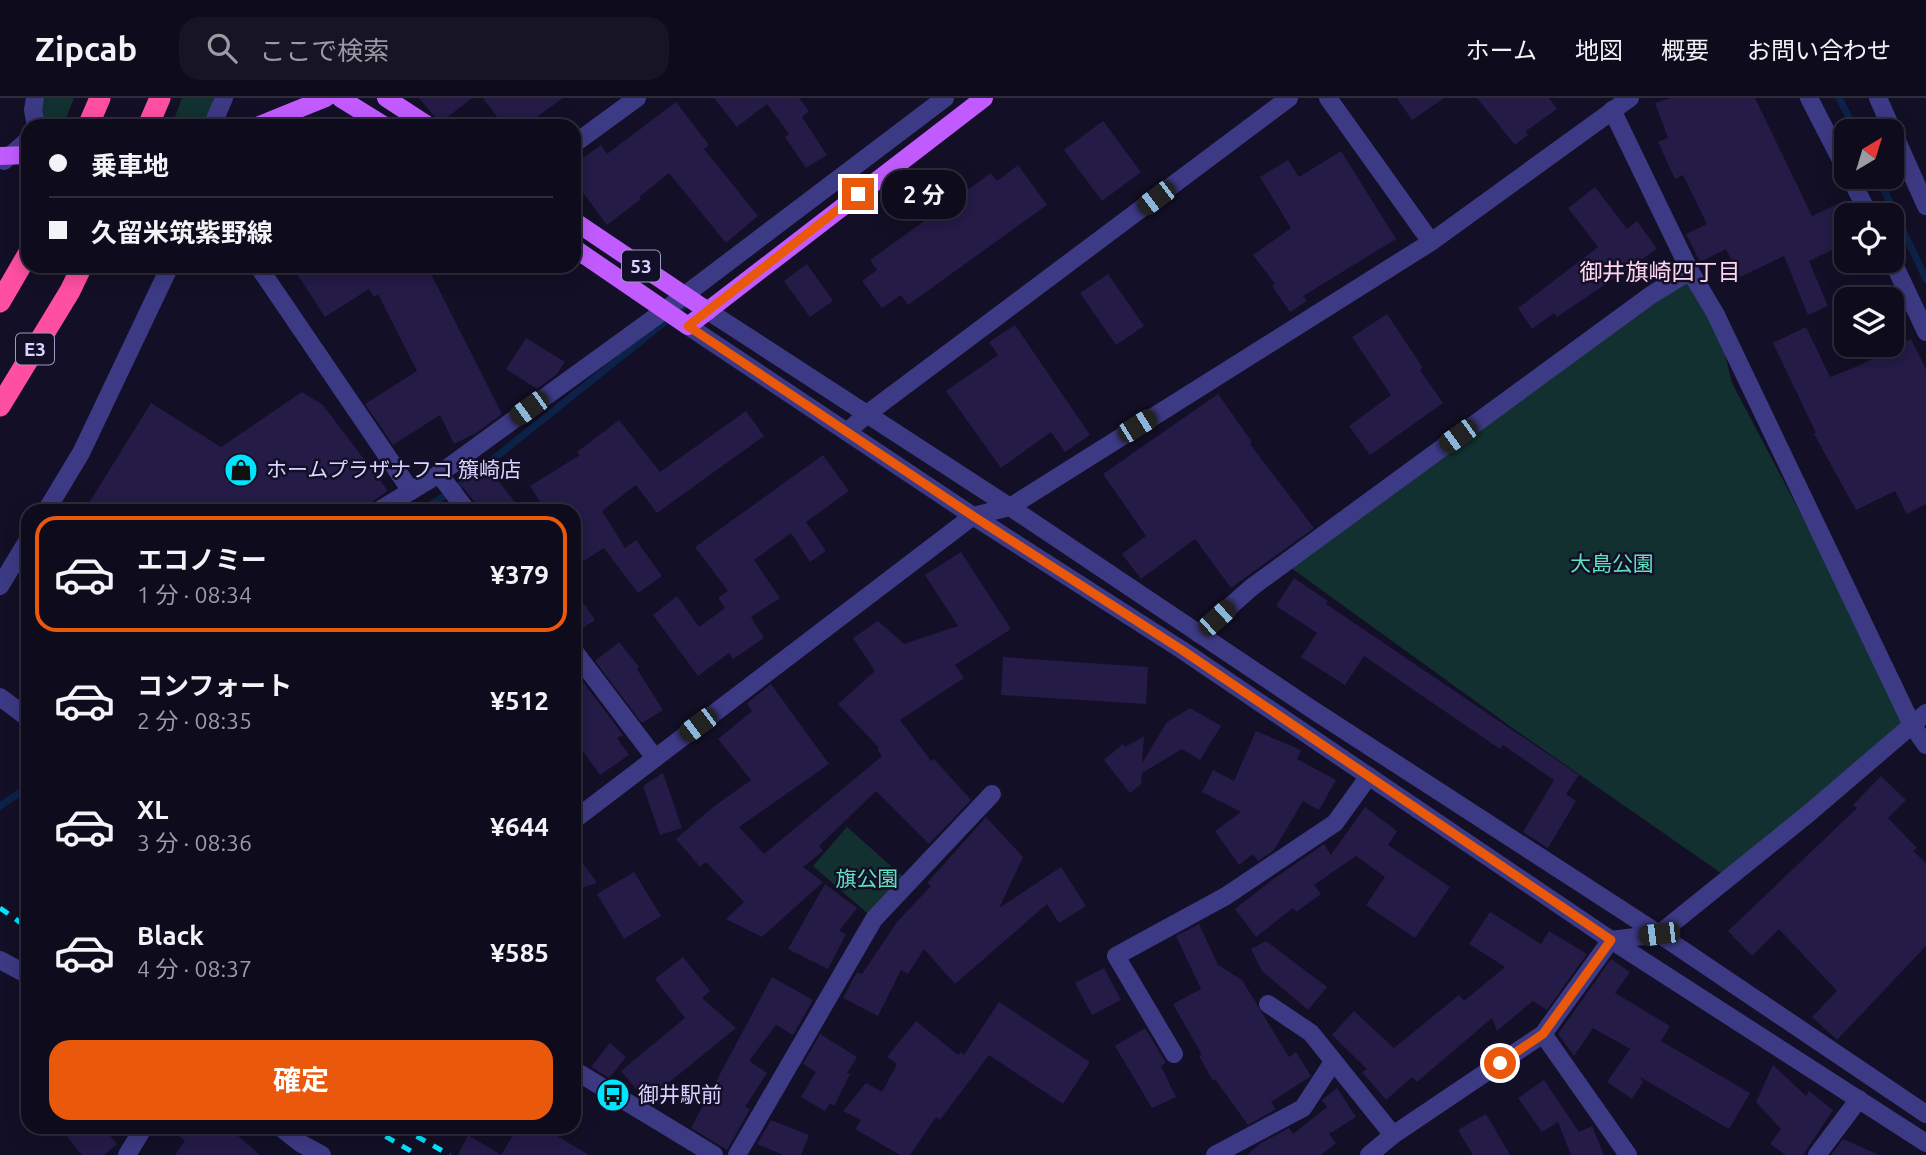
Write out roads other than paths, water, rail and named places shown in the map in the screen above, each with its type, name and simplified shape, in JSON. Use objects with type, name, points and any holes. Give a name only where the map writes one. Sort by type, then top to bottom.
[{"type":"highway","points":[[91,119],[100,98]]},
{"type":"highway","points":[[151,119],[160,98]]},
{"type":"highway","points":[[0,302],[21,267]]},
{"type":"highway","name":"E3","points":[[0,406],[79,273]]},
{"type":"main road","points":[[274,119],[326,98]]},
{"type":"main road","points":[[340,98],[374,119]]},
{"type":"main road","points":[[386,98],[418,119]]},
{"type":"main road","points":[[688,326],[984,98]]},
{"type":"main road","name":"53","points":[[581,226],[708,310]]},
{"type":"main road","name":"53","points":[[581,253],[688,326]]},
{"type":"street","points":[[35,98],[35,119]]},
{"type":"street","points":[[215,119],[224,98]]},
{"type":"street","points":[[581,139],[637,98]]},
{"type":"street","points":[[390,504],[439,474],[665,310],[946,98]]},
{"type":"street","points":[[847,432],[867,414],[1289,98]]},
{"type":"street","points":[[1328,98],[1431,242]]},
{"type":"street","points":[[581,815],[973,516],[1010,507],[1431,242],[1630,98]]},
{"type":"street","points":[[1809,98],[1834,147]]},
{"type":"street","points":[[1878,98],[1926,206]]},
{"type":"street","points":[[1612,110],[1690,271],[1715,313],[1919,719],[1926,745]]},
{"type":"street","points":[[1199,634],[1252,587],[1651,295],[1690,271]]},
{"type":"street","points":[[50,504],[81,453],[167,273]]},
{"type":"street","points":[[263,273],[411,491]]},
{"type":"street","points":[[1898,273],[1926,332]]},
{"type":"street","points":[[708,310],[1659,934],[1926,1114]]},
{"type":"street","points":[[688,326],[973,516],[1182,650],[1611,940],[1926,1143]]},
{"type":"street","points":[[439,474],[462,504]]},
{"type":"street","points":[[0,586],[21,552]]},
{"type":"street","points":[[581,660],[655,758]]},
{"type":"street","points":[[0,697],[21,713]]},
{"type":"street","points":[[1369,1155],[1393,1135],[1543,1034],[1611,940],[1659,934],[1808,814],[1919,719]]},
{"type":"street","points":[[1174,1054],[1116,956],[1226,896],[1335,822],[1369,776]]},
{"type":"street","points":[[737,1155],[874,919],[992,794]]},
{"type":"street","points":[[0,960],[21,971]]},
{"type":"street","points":[[1268,1004],[1311,1033],[1393,1135]]},
{"type":"street","points":[[1543,1034],[1628,1155]]},
{"type":"street","points":[[1215,1155],[1303,1108],[1333,1062]]},
{"type":"street","points":[[581,1074],[715,1155]]},
{"type":"street","points":[[1817,1155],[1859,1098]]},
{"type":"street","points":[[127,1155],[140,1134]]},
{"type":"street","points":[[285,1134],[296,1149],[322,1155]]},
{"type":"waterway","points":[[1839,98],[1850,119]]},
{"type":"waterway","points":[[1884,189],[1926,279]]},
{"type":"waterway","points":[[432,504],[457,488],[691,301]]},
{"type":"waterway","points":[[0,806],[21,792]]},
{"type":"railway","points":[[0,908],[21,923]]},
{"type":"railway","points":[[381,1134],[418,1155]]},
{"type":"railway","points":[[412,1134],[450,1155]]},
{"type":"place","name":"ホームプラザナフコ 籏崎店","points":[[241,470]]},
{"type":"place","name":"御井駅前","points":[[613,1095]]},
{"type":"district","name":"御井旗崎四丁目","points":[[1660,272]]},
{"type":"park label","name":"大島公園","points":[[1612,564]]},
{"type":"park label","name":"旗公園","points":[[867,879]]}]
